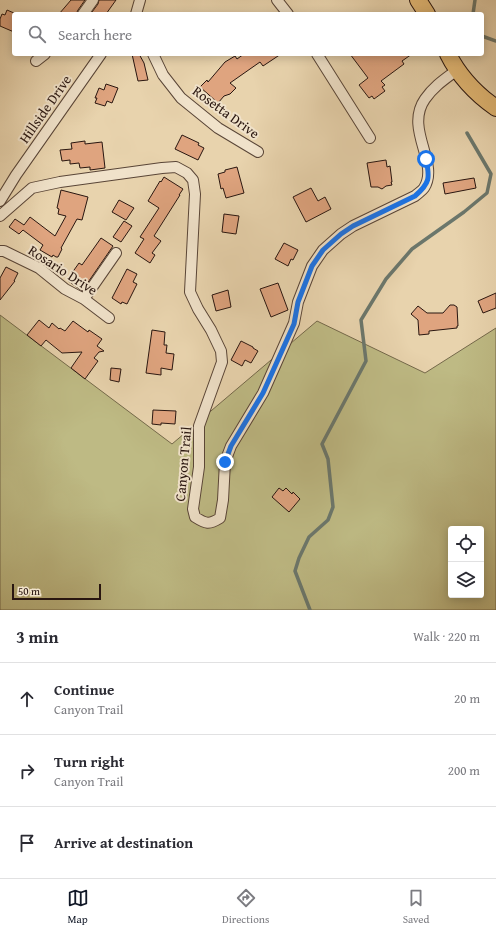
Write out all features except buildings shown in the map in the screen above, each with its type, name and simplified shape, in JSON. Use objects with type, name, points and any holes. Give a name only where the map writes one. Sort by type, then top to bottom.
[{"type":"main road","points":[[418,0],[426,12]]},
{"type":"main road","points":[[449,56],[464,79],[475,91],[496,108]]},
{"type":"street","points":[[84,12],[93,0]]},
{"type":"street","points":[[137,12],[140,0]]},
{"type":"street","points":[[277,0],[286,12]]},
{"type":"street","points":[[36,61],[42,56]]},
{"type":"street","name":"Hillside Drive","points":[[0,201],[16,175],[100,56]]},
{"type":"street","name":"Rosetta Drive","points":[[154,56],[163,75],[181,98],[218,128],[258,152]]},
{"type":"street","points":[[318,56],[370,138]]},
{"type":"street","name":"Canyon Trail","points":[[0,216],[32,188],[60,182],[176,167],[187,173],[193,180],[195,194],[190,292],[221,351],[222,362],[199,426],[199,467],[193,509],[195,517],[205,523],[213,523],[220,518],[223,500],[225,462],[231,446],[263,393],[294,324],[298,302],[312,266],[323,250],[341,234],[353,226],[415,196],[424,189],[428,180],[428,170],[418,129],[418,114],[424,100],[436,85],[457,70]]},
{"type":"street","name":"Rosario Drive","points":[[0,251],[4,251],[39,268],[65,289],[84,300],[109,318]]},
{"type":"street","points":[[84,300],[116,253]]},
{"type":"shaded area","points":[[0,315],[172,444],[317,321],[425,373],[496,328],[496,610],[0,610]]},
{"type":"waterway","points":[[473,12],[475,0]]},
{"type":"waterway","points":[[484,37],[496,41]]},
{"type":"waterway","points":[[310,610],[295,571],[299,558],[309,537],[328,520],[333,507],[328,459],[322,444],[366,361],[361,320],[386,279],[412,249],[464,212],[487,193],[491,174],[467,133]]},
{"type":"route","points":[[225,462],[231,446],[263,393],[294,324],[298,302],[312,266],[323,250],[341,234],[353,226],[415,196],[424,189],[428,180],[426,159]]}]
